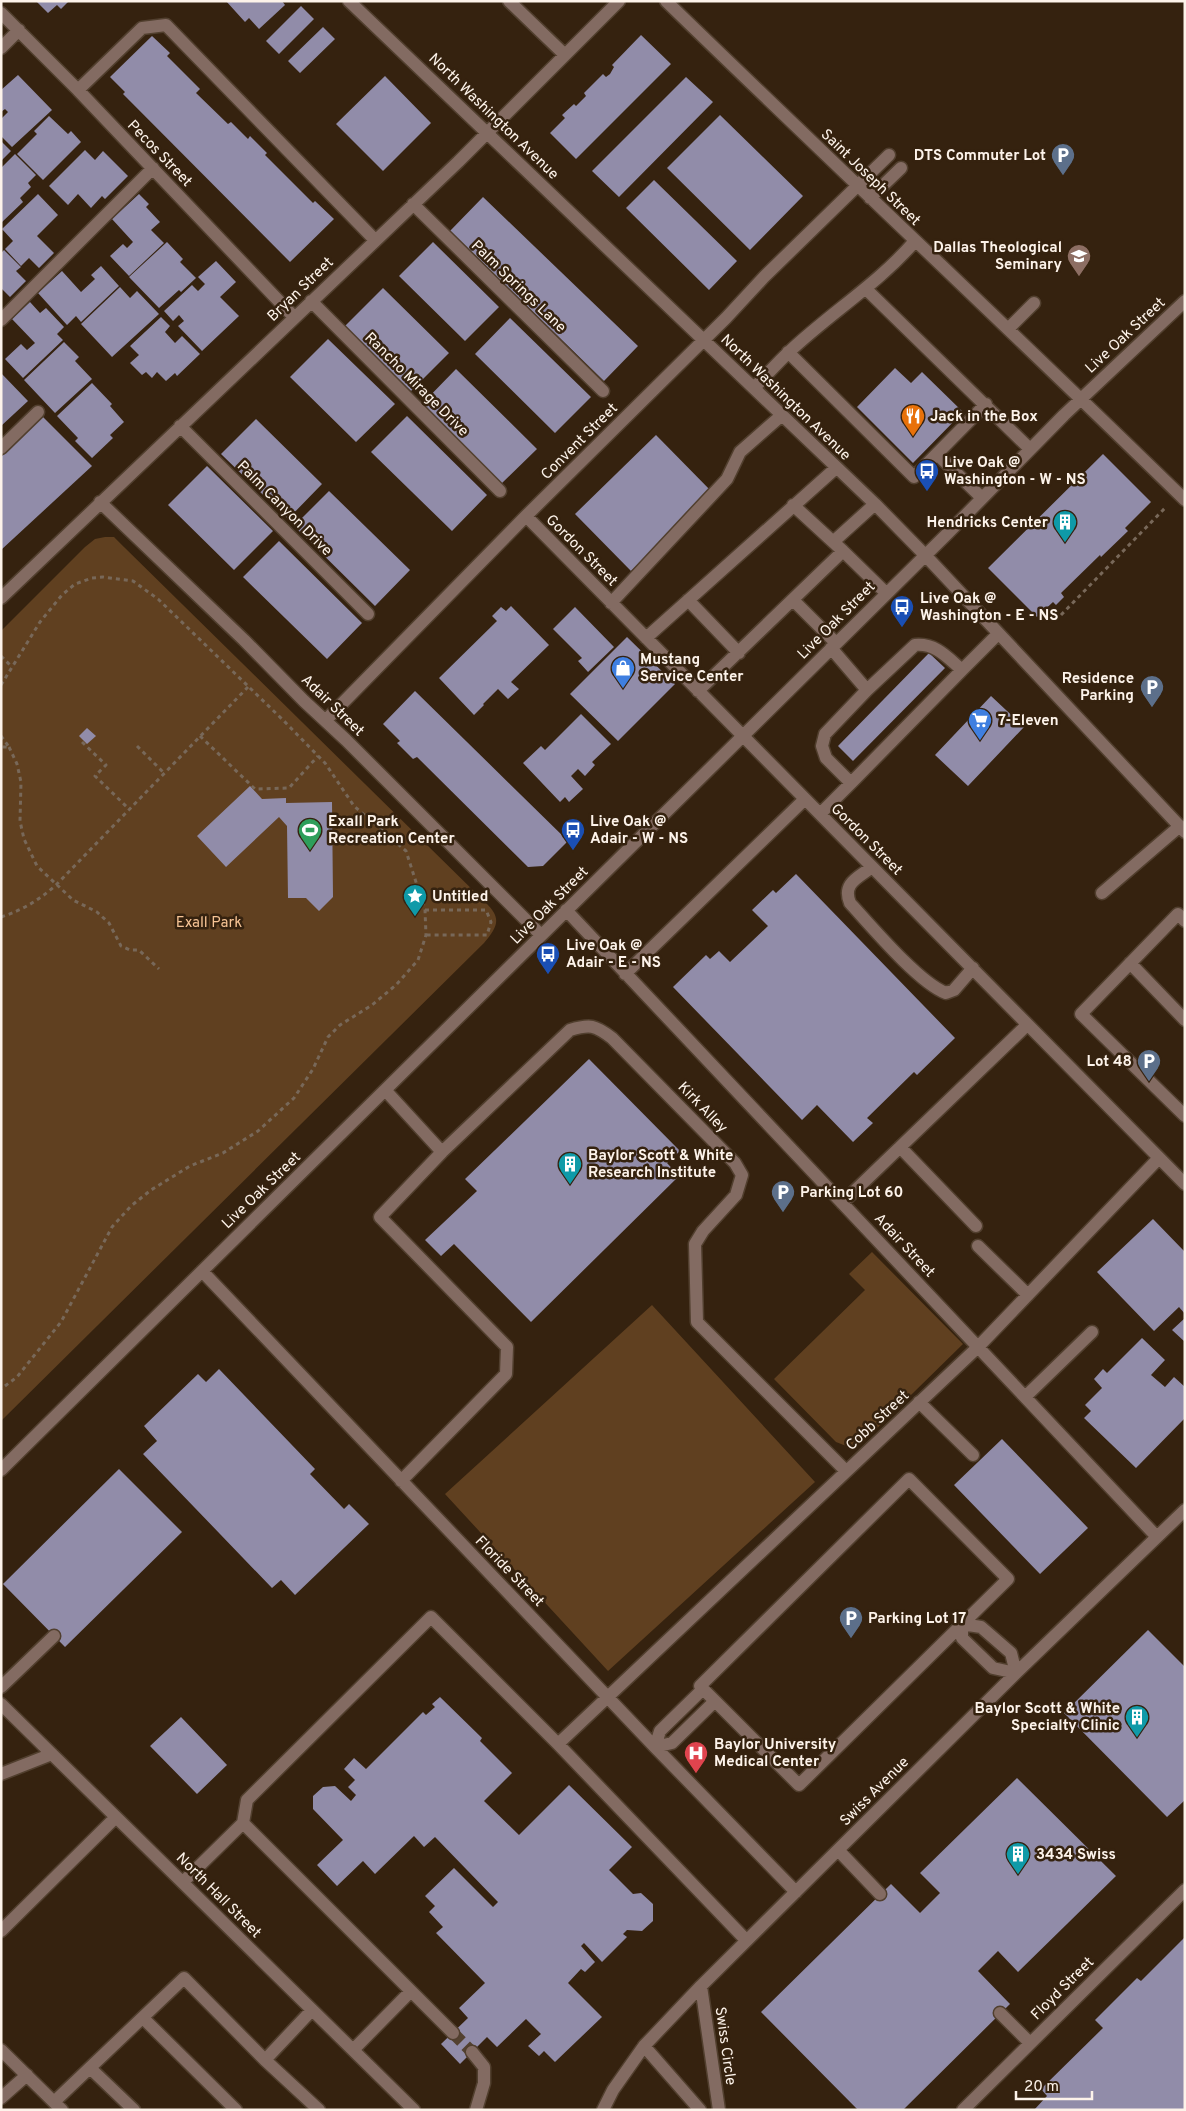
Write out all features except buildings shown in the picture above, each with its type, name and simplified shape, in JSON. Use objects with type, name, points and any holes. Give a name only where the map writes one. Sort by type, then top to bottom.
[{"type":"street","name":"North Washington Avenue","points":[[349,1],[875,504],[1182,829]]},
{"type":"street","points":[[509,1],[565,55]]},
{"type":"street","name":"Bryan Street","points":[[1,598],[487,133],[619,1]]},
{"type":"street","name":"Saint Joseph Street","points":[[666,1],[857,186],[1009,328],[1185,500]]},
{"type":"street","name":"Pecos Street","points":[[1,13],[78,90],[294,317]]},
{"type":"street","points":[[78,90],[142,28],[166,25],[375,240]]},
{"type":"street","points":[[1,48],[18,30]]},
{"type":"street","name":"Convent Street","points":[[326,720],[526,516],[704,339],[764,276],[889,155]]},
{"type":"street","points":[[1,320],[152,168]]},
{"type":"street","points":[[870,198],[901,168]]},
{"type":"street","name":"Palm Springs Lane","points":[[413,204],[604,391]]},
{"type":"street","points":[[754,388],[788,352],[866,289],[898,260],[915,241]]},
{"type":"street","points":[[866,289],[1030,449]]},
{"type":"street","name":"Rancho Mirage Drive","points":[[311,301],[500,491]]},
{"type":"street","name":"Live Oak Street","points":[[1,1470],[386,1091],[1081,398],[1185,301]]},
{"type":"street","points":[[1009,328],[1034,303]]},
{"type":"street","points":[[788,352],[914,477],[986,404]]},
{"type":"street","points":[[1,448],[38,412]]},
{"type":"street","points":[[611,603],[727,479],[740,452],[782,415]]},
{"type":"street","name":"Palm Canyon Drive","points":[[180,426],[368,614]]},
{"type":"street","points":[[937,454],[982,498]]},
{"type":"street","points":[[646,638],[836,468]]},
{"type":"street","name":"Adair Street","points":[[100,502],[244,640],[304,702],[326,720],[541,935]]},
{"type":"street","points":[[833,542],[875,504]]},
{"type":"street","points":[[793,505],[886,593]]},
{"type":"street","name":"Gordon Street","points":[[526,516],[1185,1184]]},
{"type":"street","points":[[698,691],[843,551]]},
{"type":"street","points":[[688,600],[738,653]]},
{"type":"street","points":[[793,600],[833,646],[867,690]]},
{"type":"street","points":[[820,814],[998,634]]},
{"type":"street","points":[[851,783],[826,758],[822,746],[824,734],[867,690],[916,645],[924,644],[936,648],[962,670]]},
{"type":"street","points":[[625,974],[805,800]]},
{"type":"street","points":[[1102,893],[1182,829]]},
{"type":"street","points":[[872,867],[848,885],[846,894],[850,903],[917,973],[937,990],[946,993],[954,990],[973,968]]},
{"type":"street","name":"Adair Street","points":[[566,910],[1157,1538]]},
{"type":"street","points":[[1181,918],[1130,963],[1081,1014],[1185,1116]]},
{"type":"street","points":[[1130,963],[1185,1020]]},
{"type":"street","name":"Kirk Alley","points":[[442,1152],[570,1030],[585,1025],[598,1027],[612,1038],[735,1163],[742,1175],[736,1195],[703,1231],[695,1244],[697,1322],[846,1471]]},
{"type":"street","points":[[842,1202],[1027,1025]]},
{"type":"street","points":[[386,1091],[442,1152],[380,1217],[507,1347],[506,1374],[400,1481]]},
{"type":"street","points":[[900,1147],[976,1226]]},
{"type":"street","name":"Cobb Street","points":[[558,1744],[978,1347],[1159,1158]]},
{"type":"street","points":[[978,1246],[1028,1295]]},
{"type":"street","name":"Floride Street","points":[[202,1271],[400,1481],[796,1892]]},
{"type":"street","points":[[1025,1396],[1092,1332]]},
{"type":"street","points":[[919,1402],[973,1455]]},
{"type":"street","points":[[909,1479],[1008,1579],[799,1785],[703,1689],[700,1686],[909,1479]]},
{"type":"street","name":"Swiss Avenue","points":[[603,2110],[613,2090],[644,2046],[701,1986],[1016,1672],[1185,1510]]},
{"type":"street","points":[[183,1882],[243,1823],[247,1800],[431,1617],[558,1744],[746,1940]]},
{"type":"street","points":[[962,1624],[981,1627],[1012,1653],[1016,1672],[993,1668],[962,1638],[962,1624]]},
{"type":"street","points":[[1,1687],[54,1636]]},
{"type":"street","points":[[655,1747],[660,1731],[703,1689]]},
{"type":"street","points":[[655,1747],[672,1743],[715,1701]]},
{"type":"street","name":"North Hall Street","points":[[1,1704],[414,2110]]},
{"type":"street","points":[[1,1774],[52,1754]]},
{"type":"street","points":[[1,1931],[116,1817]]},
{"type":"street","points":[[243,1823],[453,2033]]},
{"type":"street","points":[[838,1850],[880,1894]]},
{"type":"street","name":"Floyd Street","points":[[963,2110],[1185,1890]]},
{"type":"street","points":[[1,2050],[58,2106],[90,2068],[184,1978],[265,2060],[319,2110]]},
{"type":"street","name":"Swiss Circle","points":[[701,1986],[719,2110]]},
{"type":"street","points":[[353,2050],[410,1991]]},
{"type":"street","points":[[265,2060],[312,2010]]},
{"type":"street","points":[[1000,2013],[1030,2043]]},
{"type":"street","points":[[143,2018],[236,2110]]},
{"type":"street","points":[[644,2046],[700,2110]]},
{"type":"street","points":[[472,2052],[484,2067],[484,2083],[476,2110]]},
{"type":"street","points":[[90,2068],[134,2110]]},
{"type":"street","points":[[1,2098],[27,2075]]},
{"type":"path","points":[[1061,615],[1166,506]]},
{"type":"path","points":[[1,685],[40,622],[62,595],[75,584],[92,578],[117,578],[133,581],[158,599],[318,756],[354,806],[406,851],[425,910],[426,935],[418,960],[396,985],[372,1005],[340,1025],[328,1037],[313,1069],[294,1098],[265,1124],[223,1153],[190,1166],[131,1206],[112,1227],[61,1322],[18,1377],[1,1390]]},
{"type":"path","points":[[1,656],[12,666]]},
{"type":"path","points":[[1,917],[18,911],[42,897],[56,885],[248,687]]},
{"type":"path","points":[[1,736],[17,764],[21,782],[20,821],[24,839],[37,866],[73,900],[103,917],[109,923],[120,946],[130,950],[139,950],[158,970]]},
{"type":"path","points":[[200,736],[255,788],[289,788],[318,756]]},
{"type":"path","points":[[82,742],[106,765],[95,776],[129,809]]},
{"type":"path","points":[[137,746],[164,773]]},
{"type":"path","points":[[1,747],[9,747]]},
{"type":"path","points":[[425,910],[486,910],[491,922],[487,934],[426,935]]},
{"type":"green space","name":"Exall Park","points":[[114,537],[485,902],[494,913],[496,922],[495,927],[484,943],[1,1421],[1,631],[85,547],[95,539]]},
{"type":"green space","points":[[872,1252],[963,1344],[863,1442],[849,1447],[836,1442],[774,1379],[865,1290],[849,1274]]},
{"type":"green space","points":[[652,1305],[815,1482],[608,1671],[445,1494]]},
{"type":"tunnel","points":[[453,2033],[472,2052]]},
{"type":"place","name":"DTS Commuter Lot","points":[[1063,176]]},
{"type":"place","name":"Dallas Theological Seminary","points":[[1079,277]]},
{"type":"place","name":"Jack in the Box","points":[[913,437]]},
{"type":"place","name":"Live Oak @ Washington - W - NS","points":[[927,492]]},
{"type":"place","name":"Hendricks Center","points":[[1065,543]]},
{"type":"place","name":"Live Oak @ Washington - E - NS","points":[[902,628]]},
{"type":"place","name":"Mustang Service Center","points":[[623,689]]},
{"type":"place","name":"Residence Parking","points":[[1152,708]]},
{"type":"place","name":"7-Eleven","points":[[980,741]]},
{"type":"place","name":"Exall Park Recreation Center","points":[[310,851]]},
{"type":"place","name":"Live Oak @ Adair - W - NS","points":[[573,851]]},
{"type":"place","name":"Untitled","points":[[415,917]]},
{"type":"place","name":"Live Oak @ Adair - E - NS","points":[[548,975]]},
{"type":"place","name":"Lot 48","points":[[1149,1082]]},
{"type":"place","name":"Baylor Scott & White Research Institute","points":[[570,1185]]},
{"type":"place","name":"Parking Lot 60","points":[[783,1213]]},
{"type":"place","name":"Parking Lot 17","points":[[851,1639]]},
{"type":"place","name":"Baylor Scott & White Specialty Clinic","points":[[1137,1738]]},
{"type":"place","name":"Baylor University Medical Center","points":[[696,1774]]},
{"type":"place","name":"3434 Swiss","points":[[1018,1875]]}]
